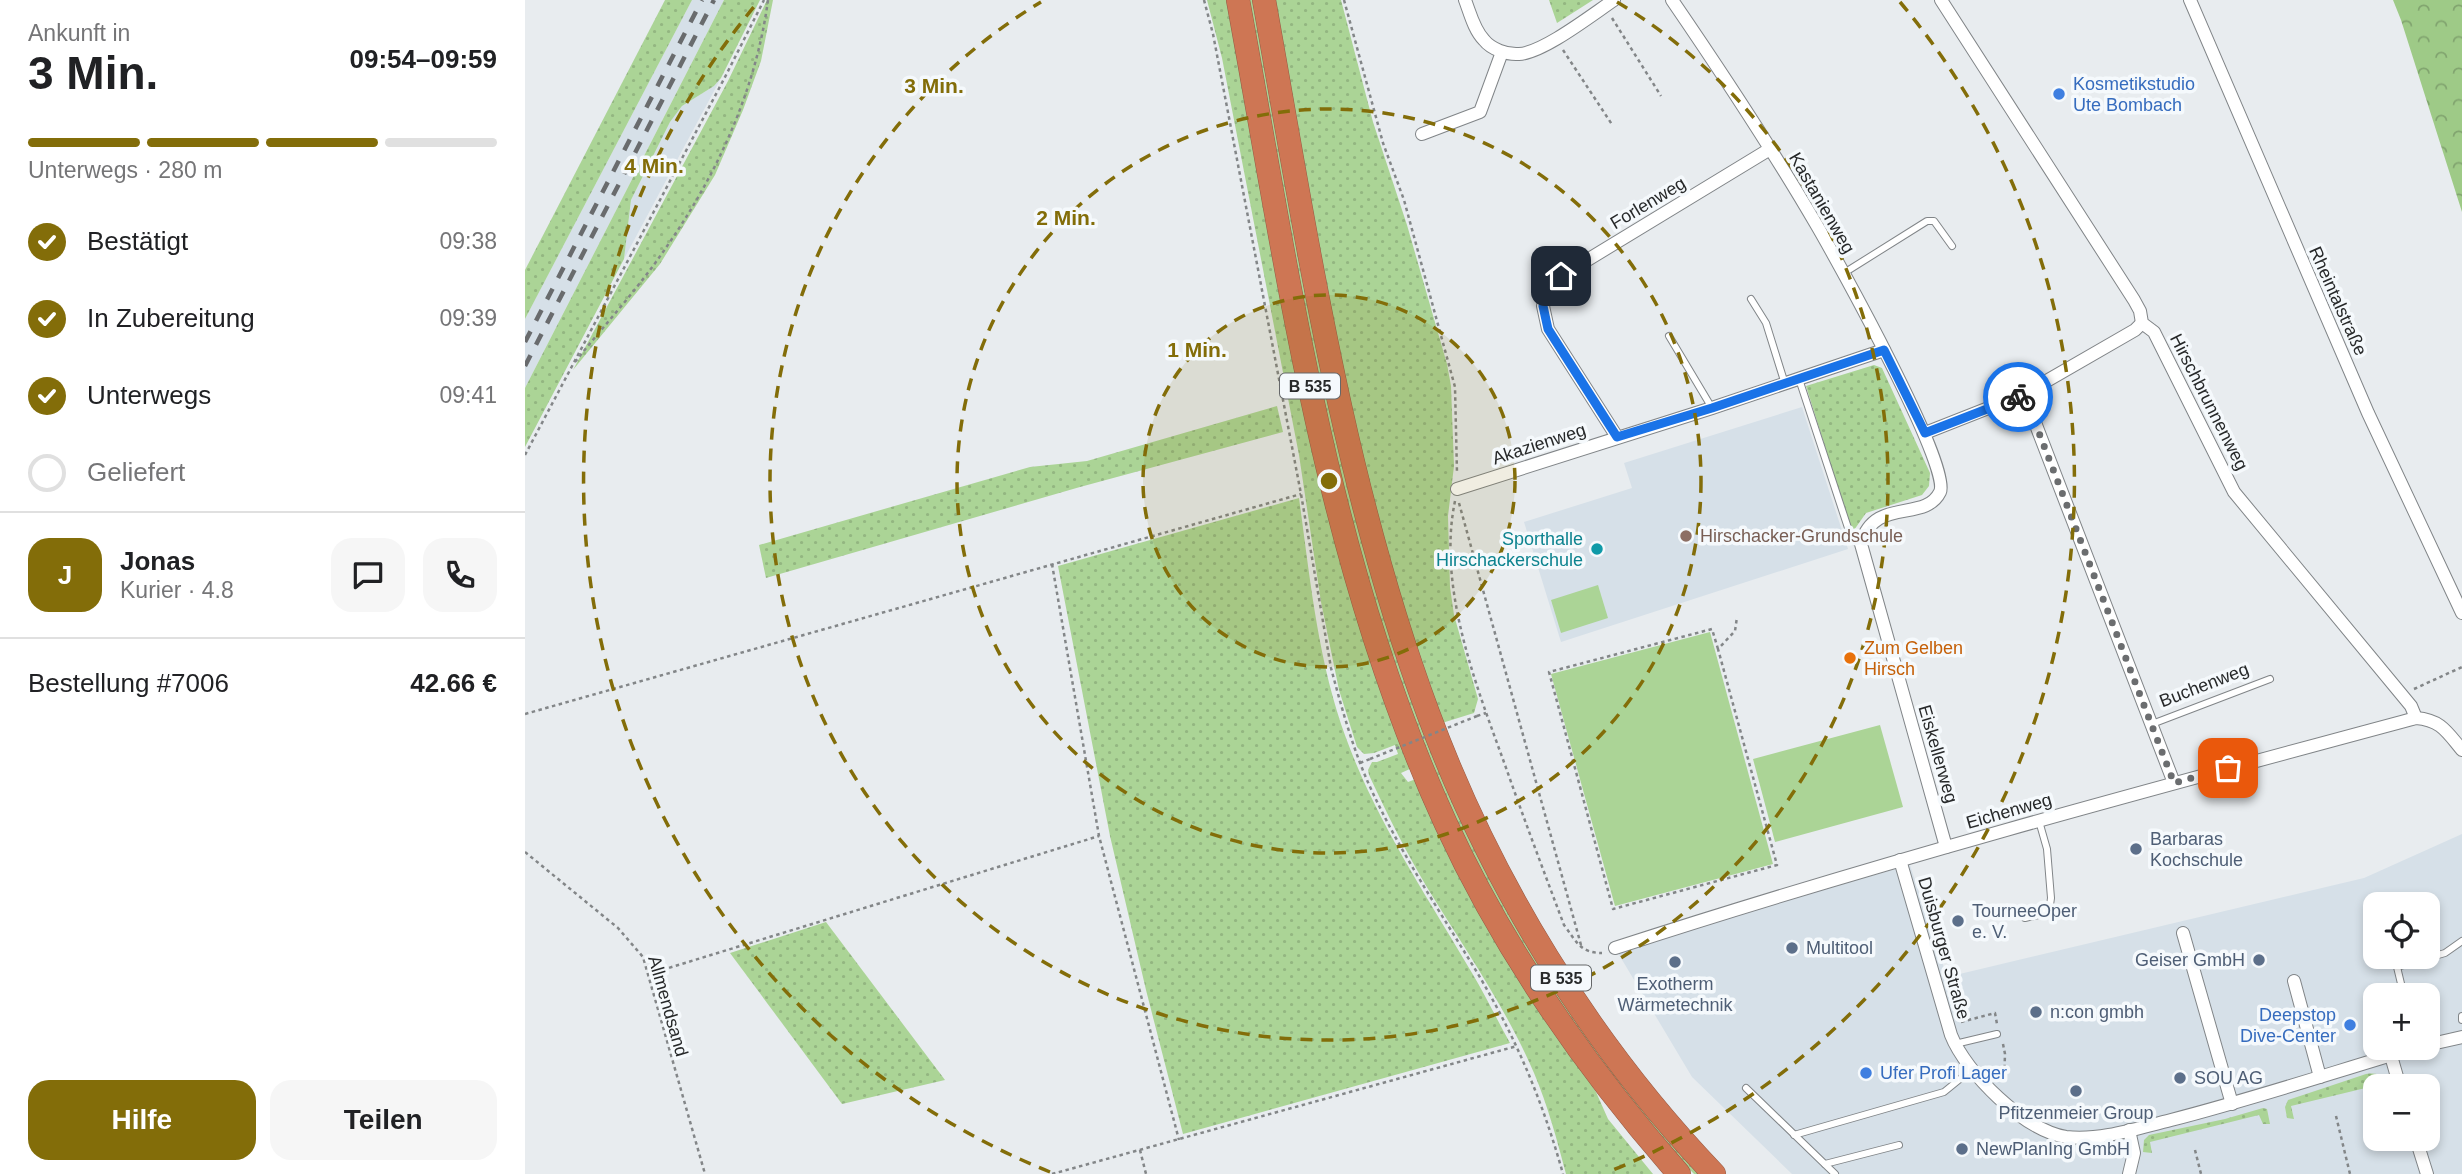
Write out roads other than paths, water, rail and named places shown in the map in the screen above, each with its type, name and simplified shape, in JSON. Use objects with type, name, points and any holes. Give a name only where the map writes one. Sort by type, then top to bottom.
[{"type":"highway","name":"B 535","points":[[1238,0],[1298,327],[1333,490],[1360,592],[1398,706],[1446,823],[1492,914],[1521,963],[1582,1055],[1679,1174]]},
{"type":"highway","name":"B 535","points":[[1264,0],[1339,400],[1384,580],[1428,714],[1467,809],[1508,890],[1544,952],[1614,1054],[1661,1114],[1714,1174]]},
{"type":"street","points":[[1465,0],[1484,41],[1502,52],[1518,54],[1534,51],[1610,3]]},
{"type":"street","name":"Kastanienweg","points":[[1672,0],[1817,226],[1925,433]]},
{"type":"street","name":"Hirschbrunnenweg","points":[[1941,0],[2134,300],[2142,323],[2154,332],[2234,492],[2411,706],[2416,718]]},
{"type":"street","name":"Rheintalstraße","points":[[2190,0],[2368,414],[2462,613]]},
{"type":"street","points":[[1422,134],[1480,112],[1502,52]]},
{"type":"street","name":"Forlenweg","points":[[1617,437],[1548,329],[1543,306],[1547,292],[1561,276],[1770,149]]},
{"type":"street","points":[[1861,544],[1868,525],[1877,518],[1923,506],[1941,491],[1941,478],[1925,433],[2024,394],[2135,330],[2142,323]]},
{"type":"street","name":"Akazienweg","points":[[1457,491],[1884,350]]},
{"type":"street","name":"Buchenweg","points":[[2024,394],[2174,783]]},
{"type":"street","name":"Eiskellerweg","points":[[1861,544],[1946,847]]},
{"type":"street","points":[[2416,718],[2431,719],[2442,726],[2462,750]]},
{"type":"street","name":"Eichenweg","points":[[1615,948],[1759,901],[1900,860],[2416,718]]},
{"type":"street","name":"Duisburger Straße","points":[[1900,860],[1955,1044],[1971,1070],[2020,1116],[2040,1130],[2066,1137],[2096,1136],[2129,1130],[2232,1104],[2377,1060]]},
{"type":"street","points":[[2183,933],[2232,1104]]},
{"type":"street","points":[[2294,981],[2320,1076]]},
{"type":"street","points":[[2440,1042],[2462,1037]]},
{"type":"street","points":[[2129,1130],[2134,1153],[2129,1174]]},
{"type":"street","points":[[2420,1151],[2427,1174]]},
{"type":"lane","points":[[1843,274],[1927,221],[1934,221],[1952,246]]},
{"type":"lane","points":[[1751,299],[1766,323],[1785,383]]},
{"type":"lane","points":[[1669,336],[1712,408]]},
{"type":"lane","points":[[1799,379],[1852,540],[1861,544]]},
{"type":"lane","name":"Buchenweg","points":[[2152,724],[2270,679]]},
{"type":"lane","points":[[2025,918],[2043,914],[2050,905],[2047,849],[2039,821]]},
{"type":"lane","points":[[2401,983],[2397,967],[2445,953],[2462,941]]},
{"type":"lane","name":"Duisburger Straße","points":[[1955,1044],[1997,1034]]},
{"type":"lane","points":[[1794,1135],[1944,1092],[1971,1070]]},
{"type":"lane","points":[[1746,1088],[1835,1174]]},
{"type":"lane","points":[[1825,1164],[1899,1145]]},
{"type":"railway","points":[[525,342],[702,0]]},
{"type":"railway","points":[[525,366],[714,0]]},
{"type":"place","name":"Kosmetikstudio Ute Bombach","points":[[2059,94]]},
{"type":"place","name":"Hirschacker-Grundschule","points":[[1686,536]]},
{"type":"place","name":"Sporthalle Hirschackerschule","points":[[1597,549]]},
{"type":"place","name":"Zum Gelben Hirsch","points":[[1850,658]]},
{"type":"place","name":"Barbaras Kochschule","points":[[2136,849]]},
{"type":"place","name":"TourneeOper e. V.","points":[[1958,921]]},
{"type":"place","name":"Multitool","points":[[1792,948]]},
{"type":"place","name":"Geiser GmbH","points":[[2259,960]]},
{"type":"place","name":"Exotherm Wärmetechnik","points":[[1675,962]]},
{"type":"place","name":"n:con gmbh","points":[[2036,1012]]},
{"type":"place","name":"Deepstop Dive-Center","points":[[2350,1025]]},
{"type":"place","name":"Ufer Profi Lager","points":[[1866,1073]]},
{"type":"place","name":"SOU AG","points":[[2180,1078]]},
{"type":"place","name":"Pfitzenmeier Group","points":[[2076,1091]]},
{"type":"place","name":"NewPlanIng GmbH","points":[[1962,1149]]}]
